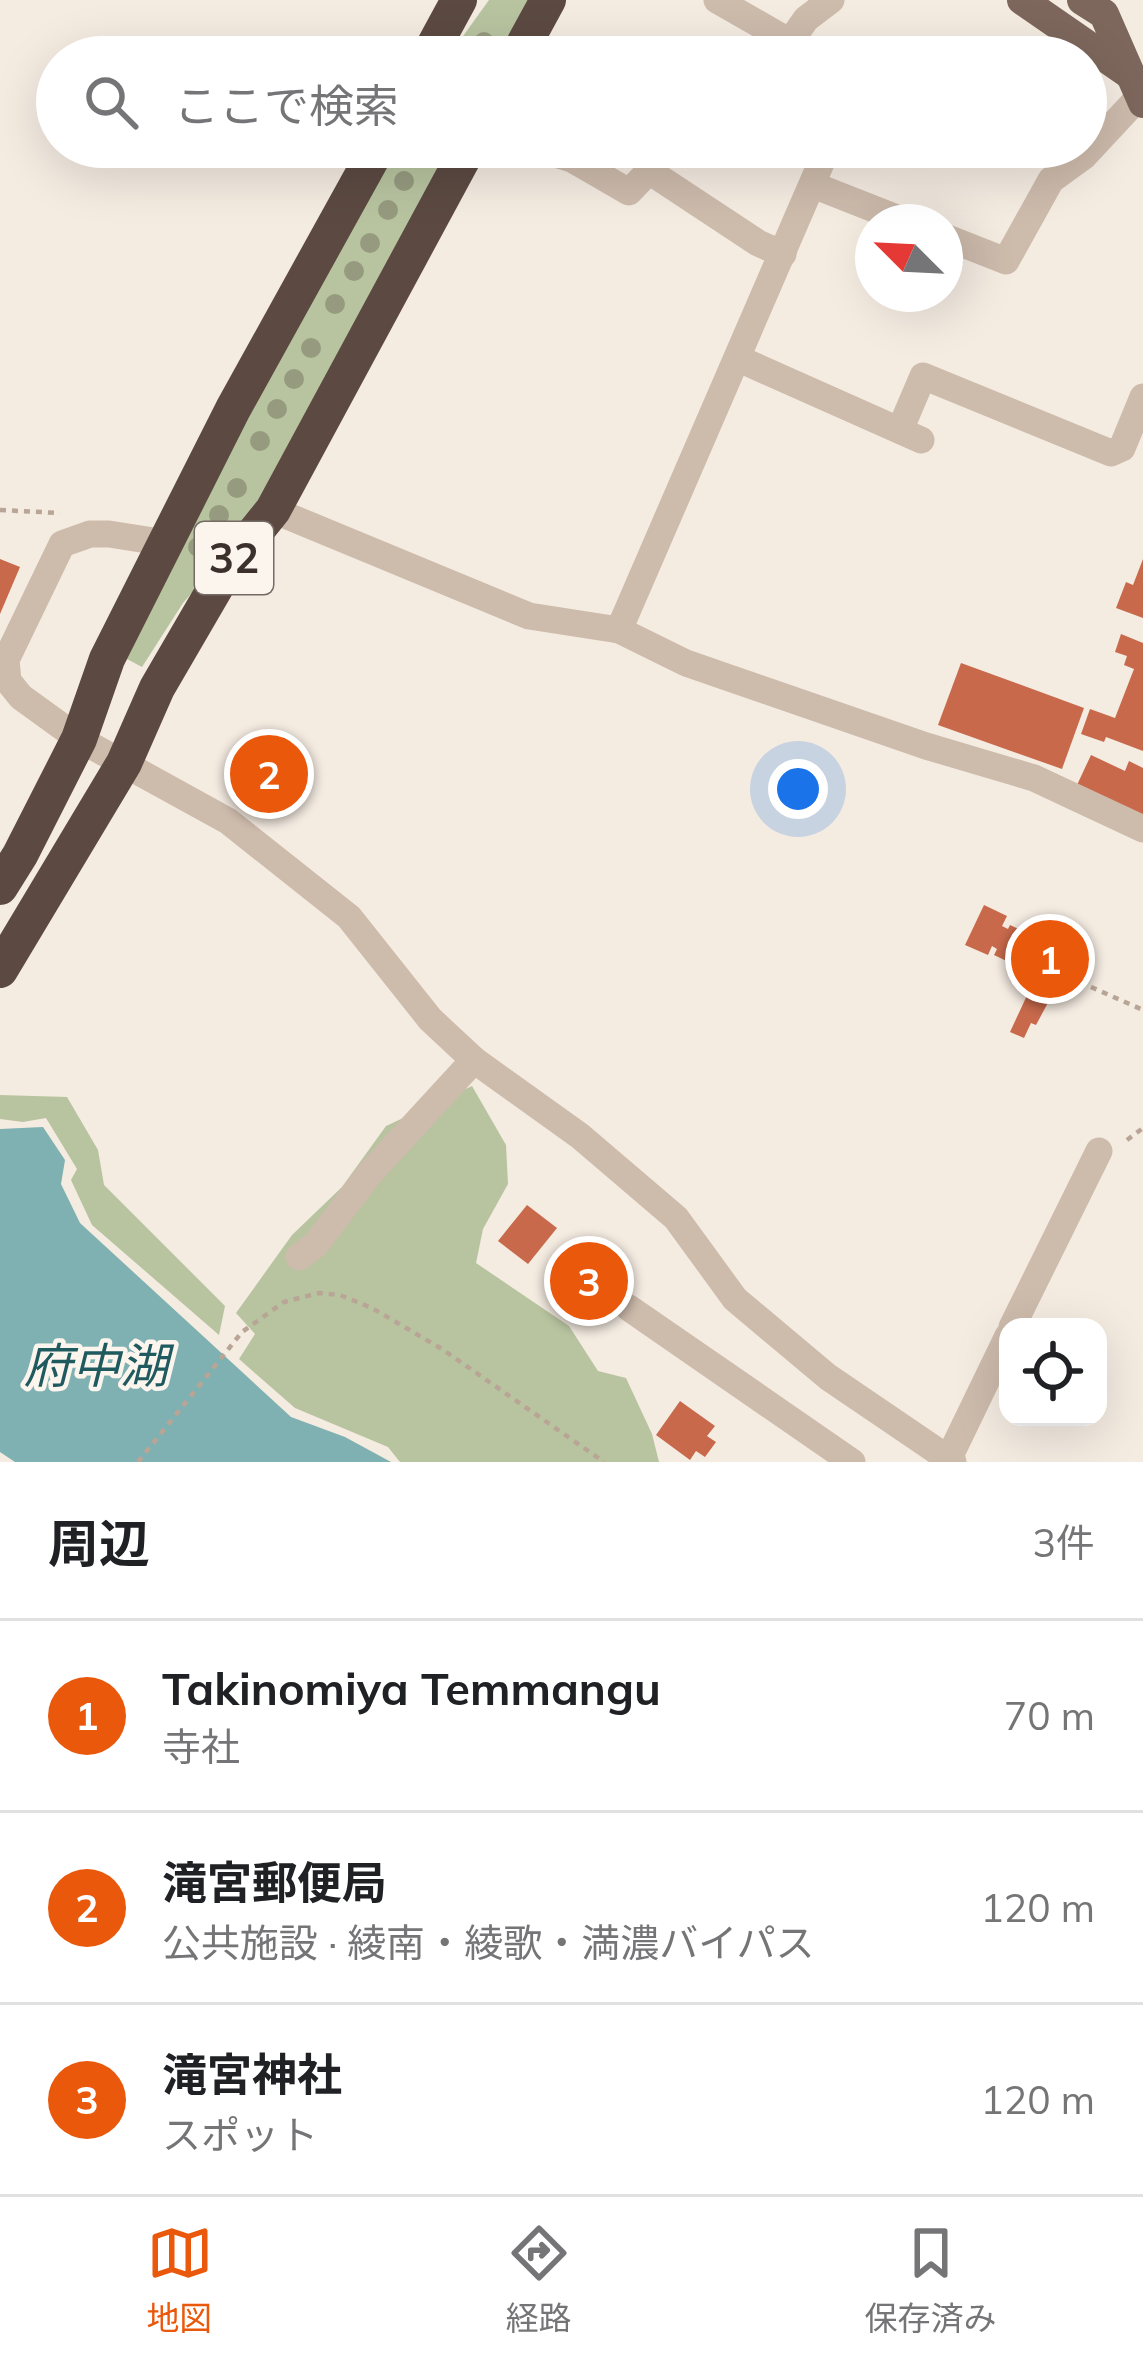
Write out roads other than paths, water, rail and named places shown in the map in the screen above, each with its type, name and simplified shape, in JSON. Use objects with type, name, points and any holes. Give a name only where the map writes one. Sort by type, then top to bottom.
[{"type":"highway","points":[[439,36],[459,0]]},
{"type":"highway","points":[[528,36],[548,0]]},
{"type":"highway","name":"32","points":[[0,887],[79,739],[107,659],[233,409],[366,168]]},
{"type":"highway","name":"32","points":[[0,970],[124,763],[157,688],[228,566],[273,510],[458,168]]},
{"type":"main road","points":[[1022,0],[1074,36]]},
{"type":"main road","points":[[1095,5],[1140,81]]},
{"type":"main road","points":[[1107,58],[1140,81]]},
{"type":"street","points":[[717,0],[775,36]]},
{"type":"street","points":[[800,36],[806,19],[831,0]]},
{"type":"street","points":[[1107,125],[1140,81]]},
{"type":"street","points":[[588,168],[629,192],[649,171],[758,243],[783,254]]},
{"type":"street","points":[[619,630],[820,168]]},
{"type":"street","points":[[963,244],[1006,261],[1051,180],[1068,168]]},
{"type":"street","points":[[813,185],[861,204]]},
{"type":"street","points":[[739,358],[910,435],[923,376],[1111,453],[1122,448],[1143,397]]},
{"type":"street","points":[[273,510],[529,616],[619,630],[686,663],[1034,778],[1143,829]]},
{"type":"street","points":[[166,542],[90,534],[62,544],[6,660],[8,681],[22,697],[79,739],[228,820],[349,917],[430,1019],[474,1060],[580,1136],[676,1218],[735,1299],[828,1377],[951,1460],[999,1356]]},
{"type":"street","points":[[299,1257],[316,1244],[370,1173],[474,1060]]},
{"type":"street","points":[[1016,1318],[1100,1151]]},
{"type":"street","points":[[629,1308],[852,1462]]},
{"type":"water","name":"府中湖","points":[[43,1127],[65,1160],[61,1184],[80,1223],[291,1417],[345,1437],[391,1462],[15,1462],[0,1452],[0,1129]]},
{"type":"place","name":"滝宮郵便局","points":[[269,774]]},
{"type":"place","name":"Takinomiya Temmangu","points":[[1050,959]]},
{"type":"place","name":"滝宮神社","points":[[589,1281]]}]
